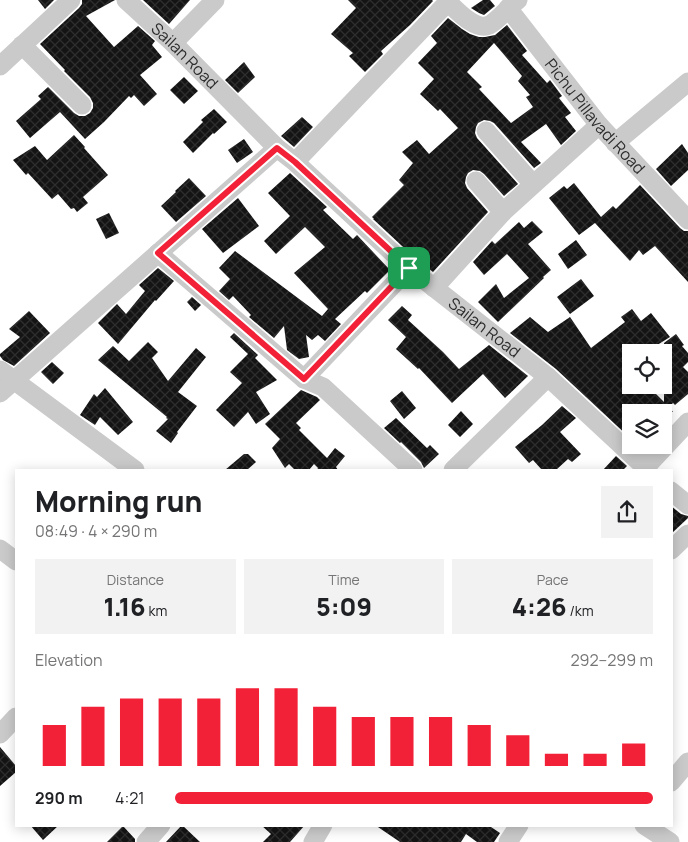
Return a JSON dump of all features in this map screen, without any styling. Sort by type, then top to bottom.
[{"type":"street","points":[[0,66],[71,0]]},
{"type":"street","name":"Sailan Road","points":[[126,0],[173,42],[277,148],[295,162],[409,268],[548,377],[647,469]]},
{"type":"street","points":[[173,42],[215,0]]},
{"type":"street","points":[[295,162],[447,1],[467,20],[482,26],[490,25],[513,4]]},
{"type":"street","name":"Pichu Pillavadi Road","points":[[513,4],[599,125],[688,219]]},
{"type":"street","points":[[22,45],[82,105]]},
{"type":"street","points":[[615,143],[688,82]]},
{"type":"street","points":[[434,288],[503,212],[599,125]]},
{"type":"street","points":[[486,131],[533,184]]},
{"type":"street","points":[[134,469],[4,381],[158,253],[277,148]]},
{"type":"street","points":[[476,182],[503,212]]},
{"type":"street","points":[[158,253],[304,379],[323,387],[412,469]]},
{"type":"street","points":[[304,379],[409,268]]},
{"type":"street","points":[[454,469],[548,377]]},
{"type":"street","points":[[647,469],[688,422]]},
{"type":"street","points":[[673,492],[688,505]]},
{"type":"street","points":[[673,548],[688,534]]},
{"type":"street","points":[[0,549],[15,560]]},
{"type":"street","points":[[0,734],[15,718]]},
{"type":"street","points":[[673,780],[688,762]]},
{"type":"street","points":[[146,842],[160,827]]},
{"type":"street","points":[[313,842],[322,827]]},
{"type":"street","points":[[508,842],[518,827]]},
{"type":"street","points":[[647,827],[670,842]]},
{"type":"building","points":[[38,0],[54,0],[45,9]]},
{"type":"building","points":[[82,0],[115,0],[86,16],[114,47],[138,26],[155,41],[152,45],[162,57],[140,75],[157,94],[144,106],[134,95],[131,98],[129,96],[85,139],[60,112],[30,138],[16,121],[41,99],[38,96],[48,87],[79,116],[85,116],[93,108],[90,97],[40,44],[79,8]]},
{"type":"building","points":[[143,0],[190,0],[169,24]]},
{"type":"building","points":[[348,0],[433,1],[381,51],[383,54],[365,72],[349,56],[353,53],[331,34],[356,8]]},
{"type":"building","points":[[483,0],[490,0],[495,6],[484,15],[471,8]]},
{"type":"building","points":[[448,18],[470,34],[479,37],[495,35],[507,25],[527,51],[522,55],[547,83],[550,80],[562,96],[559,98],[571,113],[565,117],[576,131],[561,145],[546,124],[521,142],[541,163],[534,168],[494,123],[484,120],[478,123],[475,133],[477,138],[518,184],[504,196],[480,171],[473,170],[468,173],[465,183],[467,188],[488,212],[433,272],[416,259],[372,217],[404,185],[399,180],[413,163],[402,152],[417,140],[429,154],[458,128],[440,109],[438,111],[420,94],[434,79],[418,63],[437,43],[431,36]],"holes":[[[494,43],[522,76],[518,81],[530,95],[526,97],[533,107],[511,123],[479,89],[482,87],[467,72]]]},
{"type":"building","points":[[244,62],[255,77],[238,93],[225,80]]},
{"type":"building","points":[[184,77],[198,91],[184,104],[170,90]]},
{"type":"building","points":[[214,109],[227,122],[193,153],[183,142],[203,122],[201,120]]},
{"type":"building","points":[[302,117],[313,127],[294,147],[281,136]]},
{"type":"building","points":[[74,135],[108,175],[83,197],[88,203],[77,212],[74,208],[71,209],[58,194],[52,199],[13,160],[35,146],[47,160]]},
{"type":"building","points":[[244,139],[253,152],[237,163],[228,150]]},
{"type":"building","points":[[682,144],[688,153],[688,170],[671,186],[656,169]]},
{"type":"building","points":[[290,173],[327,207],[323,210],[353,239],[357,235],[390,270],[367,293],[365,291],[335,319],[341,324],[325,341],[318,335],[312,340],[306,335],[309,357],[299,359],[287,350],[284,326],[274,338],[249,317],[251,315],[233,296],[229,300],[219,291],[230,279],[219,268],[235,251],[322,316],[328,309],[294,273],[325,247],[305,227],[276,254],[264,241],[290,216],[268,193]]},
{"type":"building","points":[[189,178],[206,196],[176,222],[161,206]]},
{"type":"building","points":[[574,183],[601,217],[613,206],[616,209],[640,185],[680,228],[688,231],[688,282],[655,246],[643,255],[639,250],[630,261],[595,223],[579,235],[549,198],[564,186],[567,189]]},
{"type":"building","points":[[238,198],[259,226],[223,253],[202,229]]},
{"type":"building","points":[[109,213],[119,233],[106,239],[96,219]]},
{"type":"building","points":[[532,221],[543,232],[528,244],[551,270],[498,322],[478,302],[496,284],[504,298],[529,278],[507,254],[484,275],[473,262],[492,241],[495,244],[519,222],[524,228]]},
{"type":"building","points":[[576,240],[587,255],[568,269],[558,254]]},
{"type":"building","points":[[158,268],[174,281],[155,300],[118,344],[98,323],[117,304],[126,314],[145,291],[139,285]]},
{"type":"building","points":[[581,279],[594,296],[570,314],[557,297]]},
{"type":"building","points":[[192,297],[201,305],[195,311],[187,302]]},
{"type":"building","points":[[402,306],[412,315],[408,320],[459,369],[489,345],[528,376],[505,398],[483,374],[452,403],[419,368],[396,349],[406,337],[388,320]]},
{"type":"building","points":[[632,309],[641,321],[651,313],[670,337],[659,344],[622,344],[622,394],[656,394],[664,402],[664,394],[672,394],[672,344],[664,343],[676,334],[688,353],[688,362],[683,367],[688,372],[688,394],[675,405],[673,403],[622,404],[622,431],[556,369],[510,333],[530,317],[548,332],[570,317],[591,348],[625,322],[621,317]]},
{"type":"building","points":[[29,311],[50,333],[14,366],[3,360],[0,354],[20,337],[9,329]]},
{"type":"building","points":[[234,333],[258,355],[255,358],[277,380],[256,392],[270,414],[256,424],[248,412],[234,427],[216,410],[242,383],[230,372],[248,354],[230,337]]},
{"type":"building","points":[[148,342],[158,352],[152,358],[168,381],[196,348],[206,357],[178,392],[197,406],[171,443],[156,431],[168,419],[167,417],[98,360],[113,346],[129,361]]},
{"type":"building","points":[[52,362],[64,373],[53,384],[41,372]]},
{"type":"building","points":[[105,388],[133,422],[118,435],[100,417],[95,425],[80,415],[94,394],[97,397]]},
{"type":"building","points":[[301,390],[320,400],[296,423],[301,428],[299,430],[327,458],[335,448],[345,456],[336,467],[337,469],[318,469],[314,464],[310,469],[294,469],[289,464],[285,468],[272,448],[280,439],[265,424]]},
{"type":"building","points":[[402,391],[416,408],[404,419],[390,401]]},
{"type":"building","points":[[562,406],[576,418],[560,432],[581,454],[572,462],[568,459],[557,469],[541,469],[533,460],[529,463],[515,447]]},
{"type":"building","points":[[461,411],[473,424],[460,437],[448,425]]},
{"type":"building","points":[[396,418],[427,448],[430,445],[439,454],[424,468],[421,462],[401,442],[384,428]]},
{"type":"building","points":[[244,454],[248,454],[256,462],[248,469],[226,469]]},
{"type":"building","points":[[616,456],[627,466],[624,469],[604,469]]},
{"type":"building","points":[[673,508],[681,514],[688,516],[673,532]]},
{"type":"building","points":[[0,747],[15,765],[15,773],[0,786]]},
{"type":"building","points":[[32,827],[57,827],[43,840]]},
{"type":"building","points":[[122,827],[135,839],[135,842],[107,842]]},
{"type":"building","points":[[180,827],[184,827],[200,842],[166,842]]},
{"type":"building","points":[[263,827],[303,827],[290,842],[263,842],[271,834]]},
{"type":"building","points":[[378,827],[491,827],[500,833],[494,842],[477,842],[466,834],[461,842],[400,842]]},
{"type":"route","points":[[277,148],[295,162],[409,268],[304,379],[158,253],[277,148]]}]
